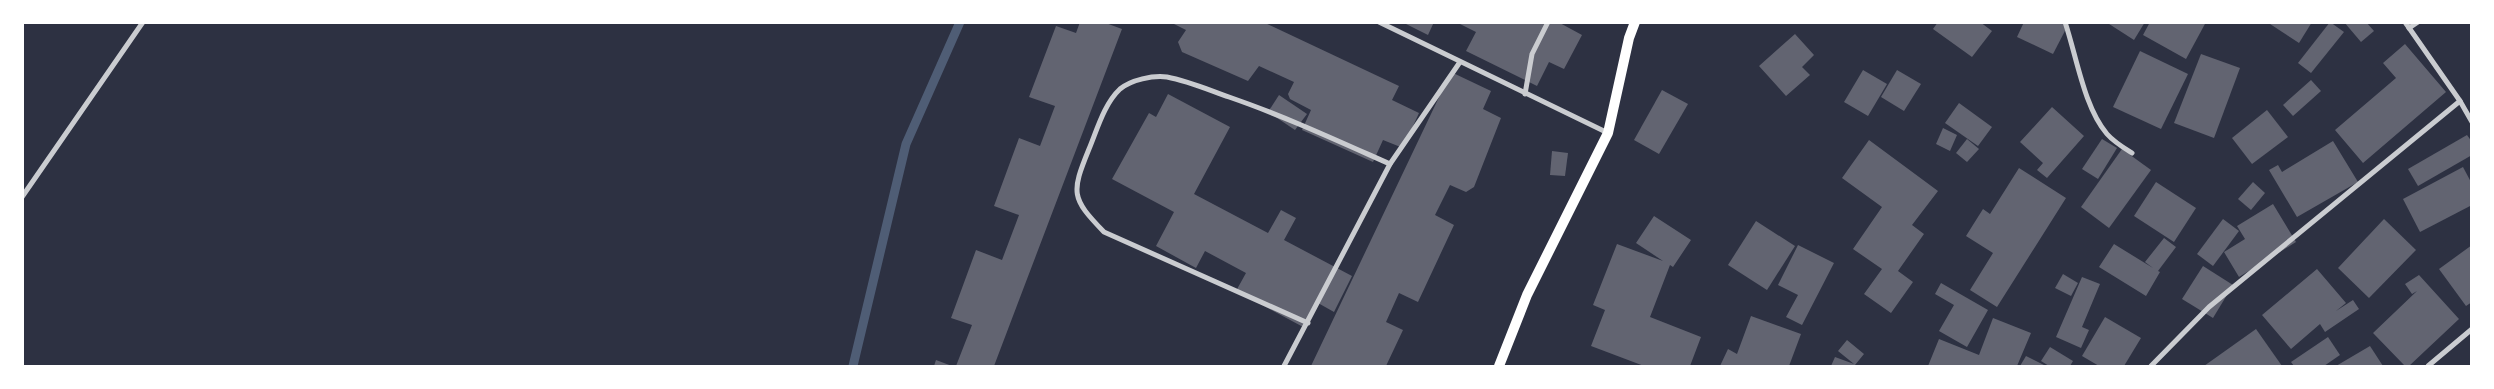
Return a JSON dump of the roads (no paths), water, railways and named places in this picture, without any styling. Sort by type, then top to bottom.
[{"type":"main road","points":[[1499,366],[1527,295],[1608,133],[1629,38],[1635,22]]},
{"type":"street","points":[[22,197],[143,22]]},
{"type":"street","points":[[1379,22],[1608,133]]},
{"type":"street","points":[[1525,94],[1532,54],[1548,22]]},
{"type":"street","points":[[2065,22],[2087,99],[2096,118],[2108,136],[2132,154]]},
{"type":"street","points":[[2418,22],[2407,25],[2460,101],[2472,122]]},
{"type":"street","points":[[1284,366],[1308,324],[1390,164],[1460,62]]},
{"type":"street","points":[[1308,324],[1104,232],[1085,212],[1076,194],[1077,178],[1109,102],[1121,88],[1137,80],[1165,77],[1198,86],[1273,113],[1390,164]]},
{"type":"street","points":[[2151,366],[2217,301],[2460,101]]},
{"type":"street","points":[[2428,366],[2472,329]]},
{"type":"waterway","points":[[853,366],[906,144],[960,22]]}]
